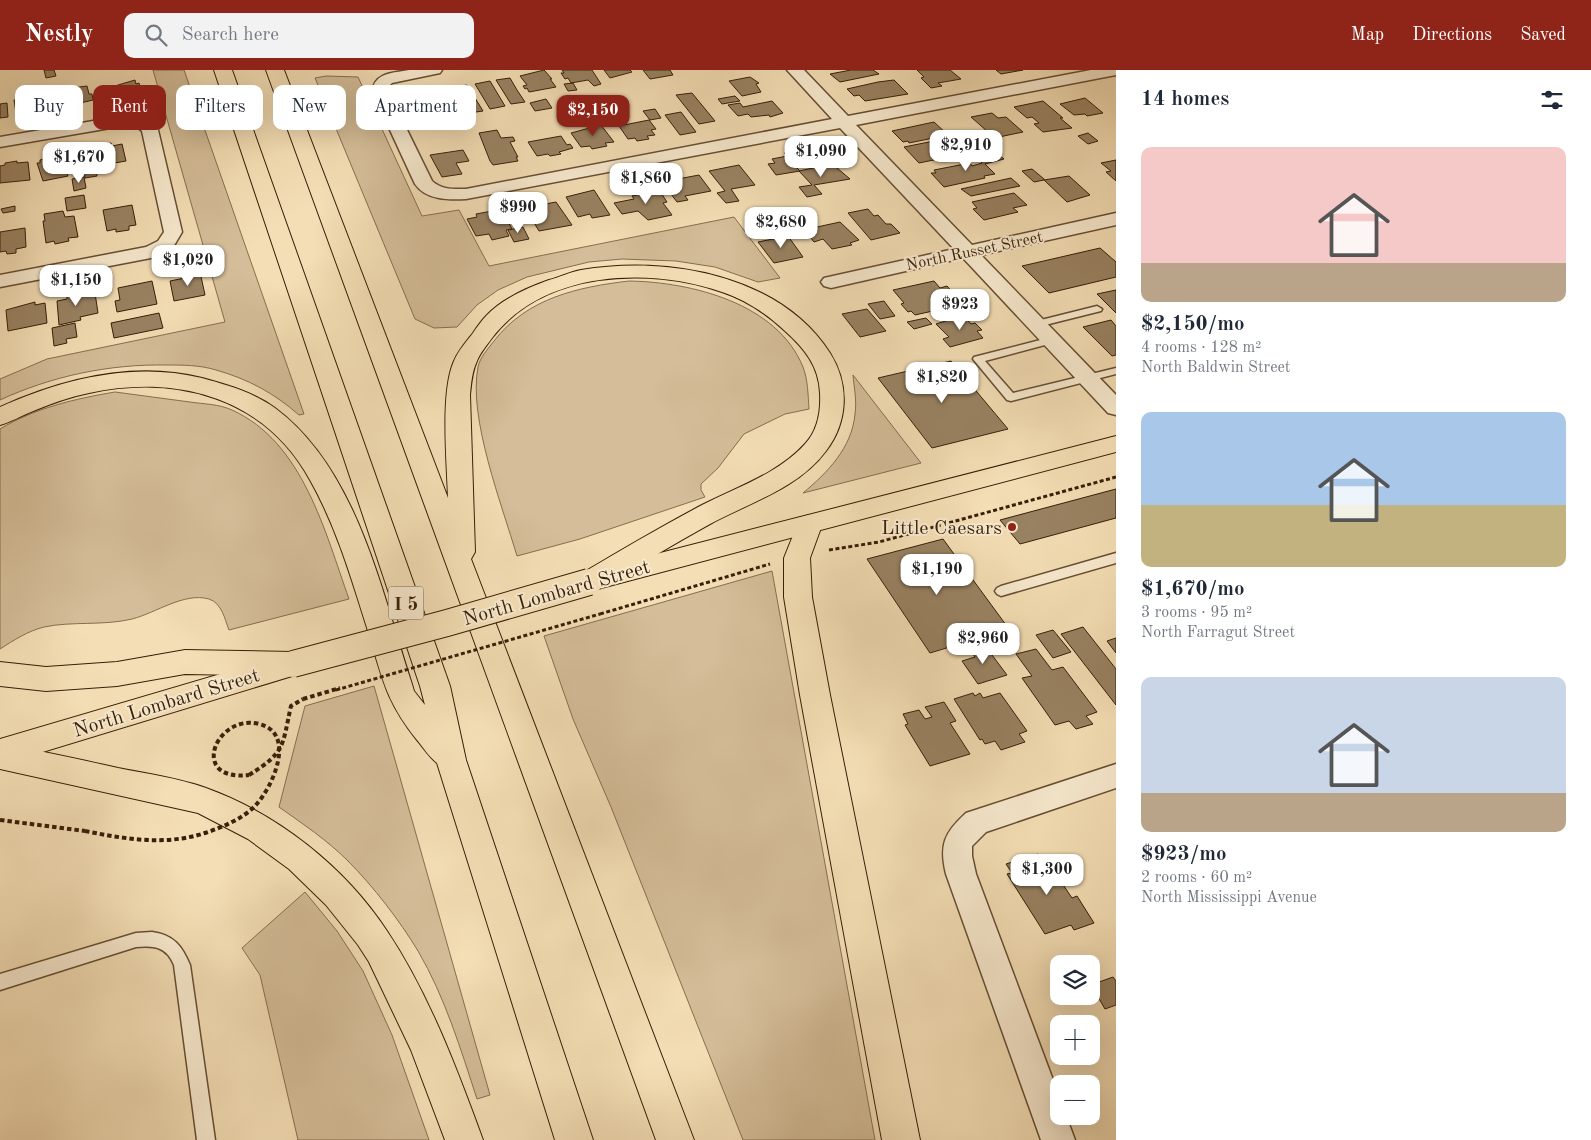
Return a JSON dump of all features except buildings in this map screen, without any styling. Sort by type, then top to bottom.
[{"type":"main road","name":"I 5","points":[[223,70],[435,686],[451,760],[574,1140]]},
{"type":"main road","points":[[275,70],[675,1140]]},
{"type":"main road","points":[[462,574],[458,394],[461,374],[467,356],[489,324],[511,307],[536,292],[562,282],[618,272],[655,272],[688,276],[727,285],[756,298],[782,314],[801,330],[815,348],[825,364],[832,384],[834,405],[828,430],[814,450],[794,469],[755,492],[713,511],[589,582]]},
{"type":"main road","points":[[0,417],[55,393],[80,386],[106,381],[169,380],[221,389],[245,399],[286,428],[306,451],[325,484],[344,525],[366,582],[403,697],[451,760]]},
{"type":"main road","name":"North Lombard Street","points":[[0,754],[293,664],[447,623],[589,582],[1116,444]]},
{"type":"main road","points":[[809,525],[797,558],[798,597],[815,695],[901,1140]]},
{"type":"main road","points":[[0,674],[54,678],[117,674],[185,662],[293,664]]},
{"type":"main road","points":[[0,754],[175,793],[212,804],[254,824],[288,848],[321,878],[352,911],[388,964],[421,1031],[464,1140]]},
{"type":"street","points":[[434,70],[387,79],[381,84],[380,92],[424,184],[438,193],[451,195],[466,194],[1116,70]]},
{"type":"street","points":[[795,70],[1116,408]]},
{"type":"street","points":[[0,142],[122,121],[142,122],[150,130],[173,232],[165,245],[151,252],[0,281]]},
{"type":"street","name":"North Russet Street","points":[[832,282],[1116,219]]},
{"type":"street","points":[[1058,1140],[961,874],[956,854],[959,838],[976,822],[1116,776]]},
{"type":"lane","points":[[1036,324],[1097,309]]},
{"type":"lane","points":[[1052,340],[978,359],[1011,398],[1116,371]]},
{"type":"lane","points":[[1001,591],[1116,558]]},
{"type":"lane","points":[[0,982],[136,940],[149,938],[161,940],[171,946],[178,954],[182,965],[206,1140]]},
{"type":"path","points":[[829,550],[879,542],[1116,477]]},
{"type":"path","name":"North Lombard Street","points":[[0,820],[154,842],[165,842],[205,833],[245,814],[262,798],[279,762],[280,745],[277,737],[267,726],[260,724],[240,725],[222,733],[215,742],[212,751],[212,759],[216,767],[230,777],[249,775],[270,762],[282,747],[291,706],[303,699],[768,565]]},
{"type":"shaded area","points":[[153,70],[184,70],[189,85],[176,85],[176,130],[205,130],[304,414],[299,415],[270,393],[239,378],[210,368],[185,365],[145,365],[102,369],[40,384],[0,400],[0,379],[47,359],[225,322],[166,116],[166,85],[157,85]]},
{"type":"shaded area","points":[[326,76],[358,77],[362,85],[356,85],[356,130],[382,130],[422,216],[459,210],[489,266],[734,217],[780,278],[758,282],[715,267],[676,261],[622,259],[589,262],[527,277],[498,290],[477,305],[457,327],[434,328],[415,319],[337,130],[346,130],[346,85],[318,85],[315,78]]},
{"type":"shaded area","points":[[629,281],[653,282],[704,292],[730,300],[753,312],[774,327],[791,345],[805,372],[809,409],[785,414],[744,434],[718,468],[701,484],[701,490],[705,497],[580,539],[517,556],[495,487],[482,436],[476,388],[479,363],[482,356],[507,326],[522,314],[538,305],[573,291]]},
{"type":"shaded area","points":[[853,375],[921,463],[803,493],[837,459],[849,438],[856,409]]},
{"type":"shaded area","points":[[115,392],[222,406],[256,425],[277,444],[294,466],[308,491],[331,546],[349,599],[229,630],[217,604],[209,599],[190,598],[132,619],[44,627],[27,633],[0,649],[0,429],[27,415],[55,405]]},
{"type":"shaded area","points":[[772,571],[875,1140],[743,1140],[611,807],[573,719],[544,636]]},
{"type":"shaded area","points":[[374,686],[490,1095],[477,1099],[452,1024],[436,987],[418,951],[403,928],[386,904],[340,853],[279,807],[305,706]]},
{"type":"shaded area","points":[[305,892],[337,931],[363,971],[392,1035],[429,1140],[298,1140],[260,975],[242,948]]},
{"type":"place","name":"Little Caesars","points":[[1012,527]]}]
